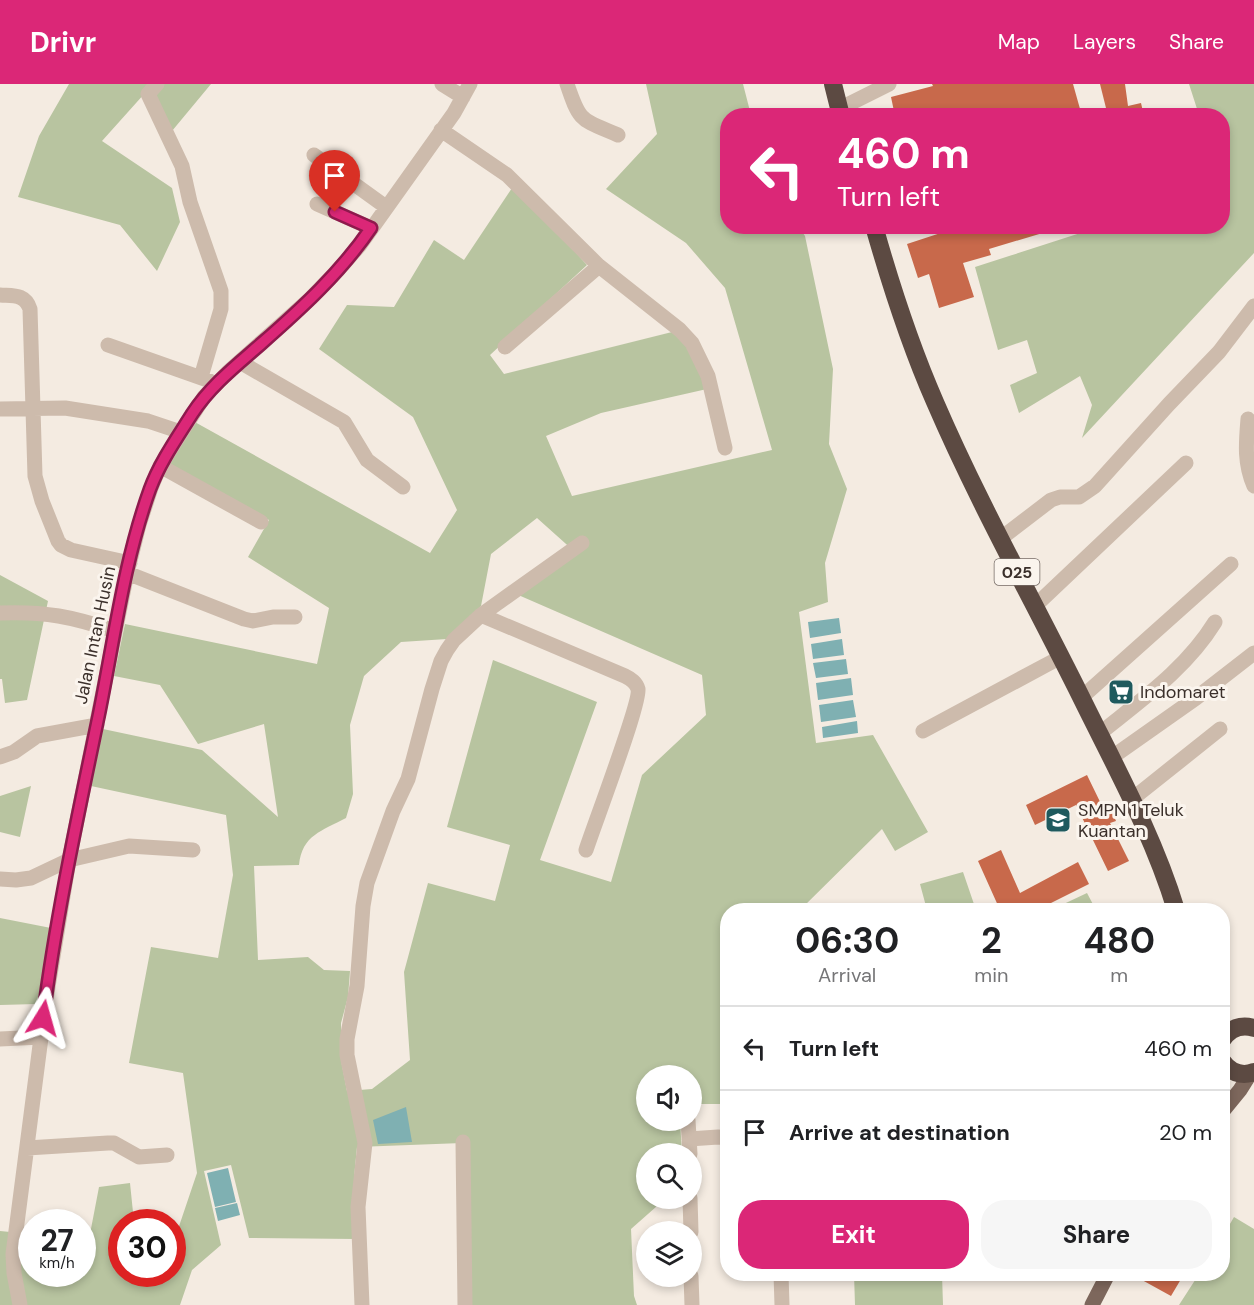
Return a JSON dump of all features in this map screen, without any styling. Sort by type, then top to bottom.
[{"type":"highway","points":[[833,84],[839,108]]},
{"type":"highway","name":"025","points":[[877,234],[910,341],[934,402],[1000,539],[1111,758],[1167,880],[1174,903]]},
{"type":"highway","points":[[1230,1030],[1245,1026],[1254,1028]]},
{"type":"highway","points":[[1230,1068],[1234,1072],[1252,1073]]},
{"type":"main road","points":[[1230,1102],[1252,1073]]},
{"type":"main road","points":[[1092,1305],[1104,1281]]},
{"type":"street","points":[[157,84],[148,94],[182,166],[190,202],[221,291],[221,309],[201,378]]},
{"type":"street","points":[[442,84],[467,90]]},
{"type":"street","points":[[567,84],[577,111],[584,120],[618,135]]},
{"type":"street","points":[[847,108],[889,84]]},
{"type":"street","name":"Jalan Intan Husin","points":[[20,1305],[13,1254],[41,1037],[69,860],[129,568],[139,525],[160,466],[204,397],[216,383],[338,270],[371,228],[467,90]]},
{"type":"street","points":[[441,130],[507,175],[599,266],[680,330],[693,343],[708,376],[725,448]]},
{"type":"street","points":[[314,155],[386,207]]},
{"type":"street","points":[[317,204],[371,228]]},
{"type":"street","points":[[505,346],[599,266]]},
{"type":"street","points":[[0,295],[22,297],[30,309],[35,476],[42,501],[61,545],[129,568],[244,619],[253,621],[273,617],[295,617]]},
{"type":"street","points":[[1000,539],[1052,500],[1060,497],[1079,497],[1095,486],[1219,352],[1254,306]]},
{"type":"street","points":[[108,345],[216,383]]},
{"type":"street","points":[[240,362],[344,422],[367,460],[403,487]]},
{"type":"street","points":[[0,410],[65,408],[148,421],[181,432]]},
{"type":"street","points":[[1248,419],[1245,449],[1247,471],[1254,486]]},
{"type":"street","points":[[1035,606],[1186,463]]},
{"type":"street","points":[[160,466],[261,522]]},
{"type":"street","points":[[362,1305],[358,1189],[365,1143],[347,1055],[347,1039],[357,986],[367,883],[393,811],[408,779],[441,661],[454,640],[481,615],[582,543]]},
{"type":"street","points":[[1081,698],[1231,564]]},
{"type":"street","points":[[0,613],[53,614],[79,619],[116,631]]},
{"type":"street","points":[[481,615],[625,676],[632,680],[638,688],[638,698],[586,850]]},
{"type":"street","points":[[1099,734],[1167,679],[1189,658],[1215,622]]},
{"type":"street","points":[[1111,758],[1196,698],[1254,653]]},
{"type":"street","points":[[923,732],[1061,657]]},
{"type":"street","points":[[0,757],[14,752],[37,736],[97,724]]},
{"type":"street","points":[[1131,800],[1220,729]]},
{"type":"street","points":[[0,879],[31,878],[69,860],[129,846],[194,850]]},
{"type":"street","points":[[0,1039],[41,1037]]},
{"type":"street","points":[[699,1143],[720,1137]]},
{"type":"street","points":[[463,1142],[465,1305]]},
{"type":"street","points":[[27,1148],[114,1143],[139,1157],[167,1155]]},
{"type":"street","points":[[781,1281],[782,1305]]},
{"type":"street","points":[[692,1287],[692,1305]]},
{"type":"green space","points":[[69,84],[211,84],[167,137],[145,93],[102,141],[172,188],[180,222],[157,271],[120,225],[18,197],[39,136]]},
{"type":"green space","points":[[646,84],[743,84],[749,108],[720,108],[720,234],[804,234],[805,236],[833,369],[829,444],[847,489],[825,563],[828,602],[799,612],[816,743],[873,735],[928,832],[895,851],[882,829],[807,903],[720,903],[720,1104],[702,1104],[702,1065],[636,1065],[636,1131],[681,1131],[681,1143],[636,1143],[636,1209],[654,1209],[640,1221],[636,1221],[636,1225],[631,1229],[634,1296],[637,1305],[462,1305],[462,1143],[357,1147],[354,1178],[356,1239],[249,1238],[231,1165],[204,1171],[221,1245],[192,1270],[180,1305],[0,1305],[0,1231],[18,1233],[18,1287],[96,1287],[95,1209],[99,1187],[130,1183],[133,1209],[108,1209],[108,1287],[186,1287],[185,1209],[197,1173],[183,1073],[129,1063],[151,947],[218,958],[233,875],[226,815],[91,786],[103,729],[202,750],[278,817],[264,724],[198,744],[160,685],[114,676],[125,624],[317,664],[329,608],[248,557],[269,520],[167,464],[193,421],[430,553],[457,510],[413,417],[319,349],[347,305],[394,307],[434,240],[464,260],[514,185],[587,265],[490,355],[504,374],[672,332],[691,348],[707,389],[601,413],[546,436],[572,496],[772,450],[725,288],[686,243],[606,189],[657,134]],"holes":[[[537,518],[575,552],[516,594],[702,675],[706,715],[642,775],[611,882],[540,860],[597,702],[493,660],[447,827],[510,845],[495,901],[428,883],[404,972],[410,1060],[372,1089],[347,1091],[341,1060],[341,1023],[348,997],[350,971],[324,970],[308,957],[258,960],[254,866],[299,865],[304,847],[309,840],[346,818],[353,794],[350,725],[364,676],[401,642],[447,639],[481,606],[491,554]]]},
{"type":"green space","points":[[1189,84],[1254,84],[1254,253],[1082,438],[1092,405],[1080,376],[1019,413],[1010,385],[1037,373],[1027,340],[998,350],[975,267],[1077,234],[1230,234],[1230,108],[1197,108]]},
{"type":"green space","points":[[0,575],[48,601],[27,700],[5,703],[2,679],[0,679]]},
{"type":"green space","points":[[31,786],[20,837],[0,832],[0,796]]},
{"type":"green space","points":[[963,872],[974,903],[925,903],[920,884]]},
{"type":"green space","points":[[1087,893],[1092,903],[1066,903]]},
{"type":"green space","points":[[0,918],[51,928],[37,1004],[0,1005]]},
{"type":"green space","points":[[1234,1217],[1254,1229],[1254,1305],[1179,1305],[1194,1281],[1230,1281],[1230,1224]]},
{"type":"green space","points":[[854,1281],[942,1281],[943,1305],[855,1305]]},
{"type":"water","points":[[839,618],[841,633],[810,638],[808,622]]},
{"type":"water","points":[[842,639],[844,655],[813,659],[811,644]]},
{"type":"water","points":[[846,659],[848,674],[816,678],[813,663]]},
{"type":"water","points":[[851,678],[853,695],[818,700],[816,683]]},
{"type":"water","points":[[853,700],[856,717],[821,722],[819,705]]},
{"type":"water","points":[[857,721],[858,733],[823,738],[822,727]]},
{"type":"water","points":[[406,1107],[412,1142],[378,1144],[373,1120]]},
{"type":"water","points":[[228,1168],[236,1202],[215,1207],[207,1173]]},
{"type":"water","points":[[237,1203],[240,1215],[218,1221],[215,1208]]},
{"type":"building","points":[[932,84],[1073,84],[1080,108],[893,108],[891,97],[933,86]]},
{"type":"building","points":[[1100,84],[1125,84],[1128,106],[1141,103],[1142,108],[1106,108]]},
{"type":"building","points":[[938,234],[1039,234],[989,249],[991,255],[963,263],[974,297],[939,308],[929,274],[918,278],[907,244]]},
{"type":"building","points":[[1087,775],[1104,810],[1110,808],[1116,821],[1110,823],[1129,861],[1108,871],[1076,805],[1035,825],[1026,805]]},
{"type":"building","points":[[1001,850],[1020,893],[1078,862],[1089,884],[1051,903],[997,903],[978,861]]},
{"type":"building","points":[[1144,1281],[1180,1281],[1171,1296]]},
{"type":"place","name":"Indomaret","points":[[1121,692]]},
{"type":"place","name":"SMPN 1 Teluk Kuantan","points":[[1058,820]]},
{"type":"route","points":[[43,1018],[69,860],[127,573],[151,488],[160,466],[193,413],[214,385],[310,298],[360,245],[371,228],[335,212]]}]
